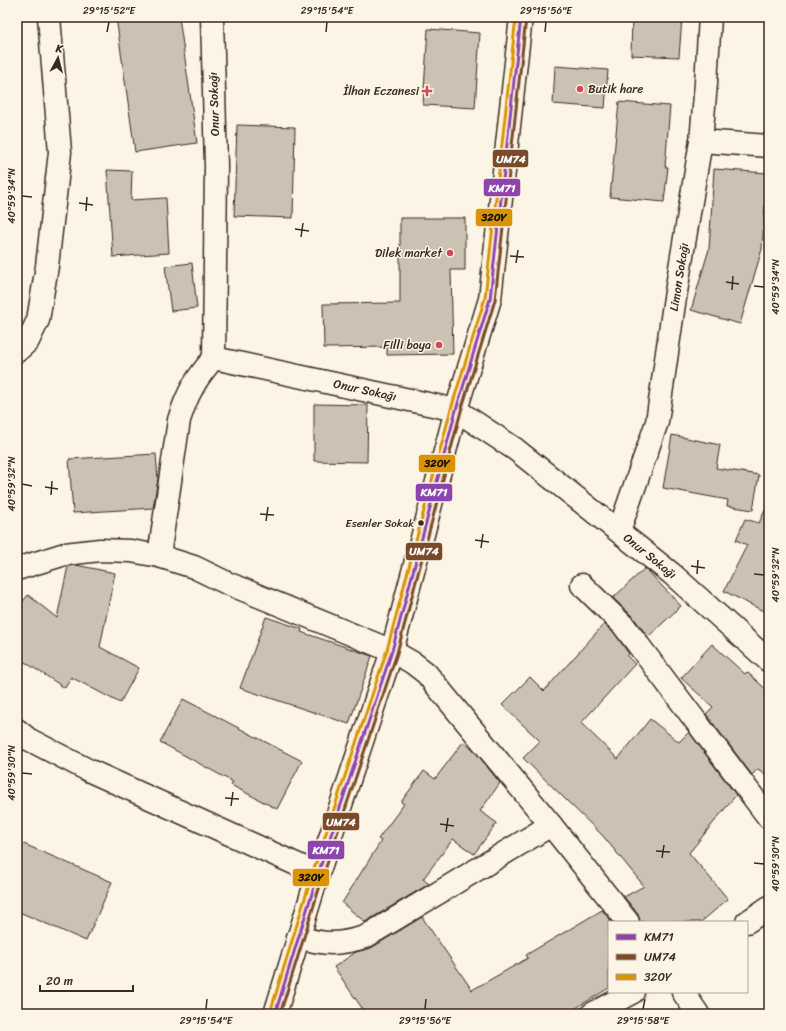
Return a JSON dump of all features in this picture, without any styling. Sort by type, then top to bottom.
[{"type":"street","points":[[17,351],[28,341],[38,320],[47,266],[60,152],[48,17]]},
{"type":"street","name":"Onur Sokağı","points":[[212,17],[216,166],[214,358],[456,410],[515,449],[619,531],[672,574],[769,661]]},
{"type":"street","points":[[275,1014],[318,874],[392,651],[456,410],[490,299],[521,17]]},
{"type":"street","name":"Limon Sokağı","points":[[619,531],[657,422],[674,304],[701,141],[710,17]]},
{"type":"street","points":[[701,141],[769,146]]},
{"type":"street","points":[[159,556],[179,420],[192,386],[214,358]]},
{"type":"street","points":[[17,569],[65,554],[100,550],[131,551],[159,556],[194,567],[227,583],[392,651],[413,663],[426,673],[551,825],[627,921]]},
{"type":"street","points":[[582,585],[624,626],[769,818]]},
{"type":"street","points":[[17,730],[28,739],[88,770],[318,874]]},
{"type":"street","points":[[298,938],[335,944],[365,937],[551,825]]},
{"type":"street","points":[[748,921],[769,907]]},
{"type":"street","points":[[592,1014],[631,993]]},
{"type":"street","points":[[683,993],[698,1014]]},
{"type":"building","points":[[116,17],[179,17],[197,143],[135,152]]},
{"type":"building","points":[[632,17],[682,18],[679,57],[631,55]]},
{"type":"building","points":[[428,29],[480,33],[475,108],[423,105]]},
{"type":"building","points":[[555,66],[608,70],[605,108],[553,104]]},
{"type":"building","points":[[619,102],[670,106],[665,167],[668,167],[664,202],[610,197]]},
{"type":"building","points":[[237,125],[295,127],[293,218],[234,216]]},
{"type":"building","points":[[714,169],[767,173],[762,249],[740,324],[691,310],[709,249]]},
{"type":"building","points":[[107,170],[132,171],[131,200],[166,198],[169,253],[113,257]]},
{"type":"building","points":[[400,218],[465,218],[465,270],[451,270],[453,354],[387,355],[387,347],[324,348],[323,304],[400,303]]},
{"type":"building","points":[[192,263],[197,308],[171,311],[165,266]]},
{"type":"building","points":[[314,404],[368,405],[367,462],[314,461]]},
{"type":"building","points":[[672,435],[720,445],[716,468],[759,475],[753,510],[727,506],[728,500],[663,488]]},
{"type":"building","points":[[156,454],[158,479],[153,508],[73,513],[69,459]]},
{"type":"building","points":[[769,502],[769,614],[724,591],[747,545],[736,540],[745,519],[759,523]]},
{"type":"building","points":[[76,565],[115,573],[100,647],[139,668],[120,703],[71,677],[65,688],[17,657],[17,609],[28,595],[57,618],[68,566]]},
{"type":"building","points":[[645,568],[681,606],[648,637],[633,617],[613,598]]},
{"type":"building","points":[[266,617],[302,629],[301,632],[372,656],[349,724],[240,688]]},
{"type":"building","points":[[604,624],[615,634],[629,654],[627,656],[635,664],[581,723],[618,759],[650,719],[679,742],[689,732],[736,795],[689,853],[728,899],[702,921],[640,921],[638,914],[624,897],[644,886],[603,836],[523,758],[540,741],[502,705],[530,677],[544,691]]},
{"type":"building","points":[[712,644],[745,674],[747,672],[769,692],[769,777],[758,769],[752,775],[706,714],[713,707],[681,678]]},
{"type":"building","points":[[183,699],[302,761],[277,809],[231,785],[233,782],[160,742]]},
{"type":"building","points":[[463,742],[473,749],[500,783],[480,811],[497,823],[474,854],[453,839],[423,879],[429,884],[365,922],[342,903],[381,841],[378,839],[404,804],[401,802],[424,771],[435,779]]},
{"type":"building","points":[[17,841],[112,882],[86,941],[17,911]]},
{"type":"building","points":[[602,910],[611,921],[608,921],[608,989],[566,1014],[366,1014],[334,967],[356,952],[371,948],[422,917],[472,990],[528,958],[526,955]]},
{"type":"transit line","name":"320Y","points":[[270,1013],[313,872],[387,650],[451,409],[485,298],[516,17]]},
{"type":"transit line","name":"KM71","points":[[275,1014],[318,874],[392,651],[456,410],[490,299],[521,17]]},
{"type":"transit line","name":"UM74","points":[[280,1014],[323,876],[397,653],[461,411],[495,300],[526,18]]},
{"type":"place","name":"Butik hare","points":[[580,89]]},
{"type":"place","name":"İlhan Eczanesi","points":[[427,91]]},
{"type":"place","name":"Dilek market","points":[[450,253]]},
{"type":"place","name":"Filli boya","points":[[439,345]]},
{"type":"place","name":"Esenler Sokak","points":[[421,523]]}]
